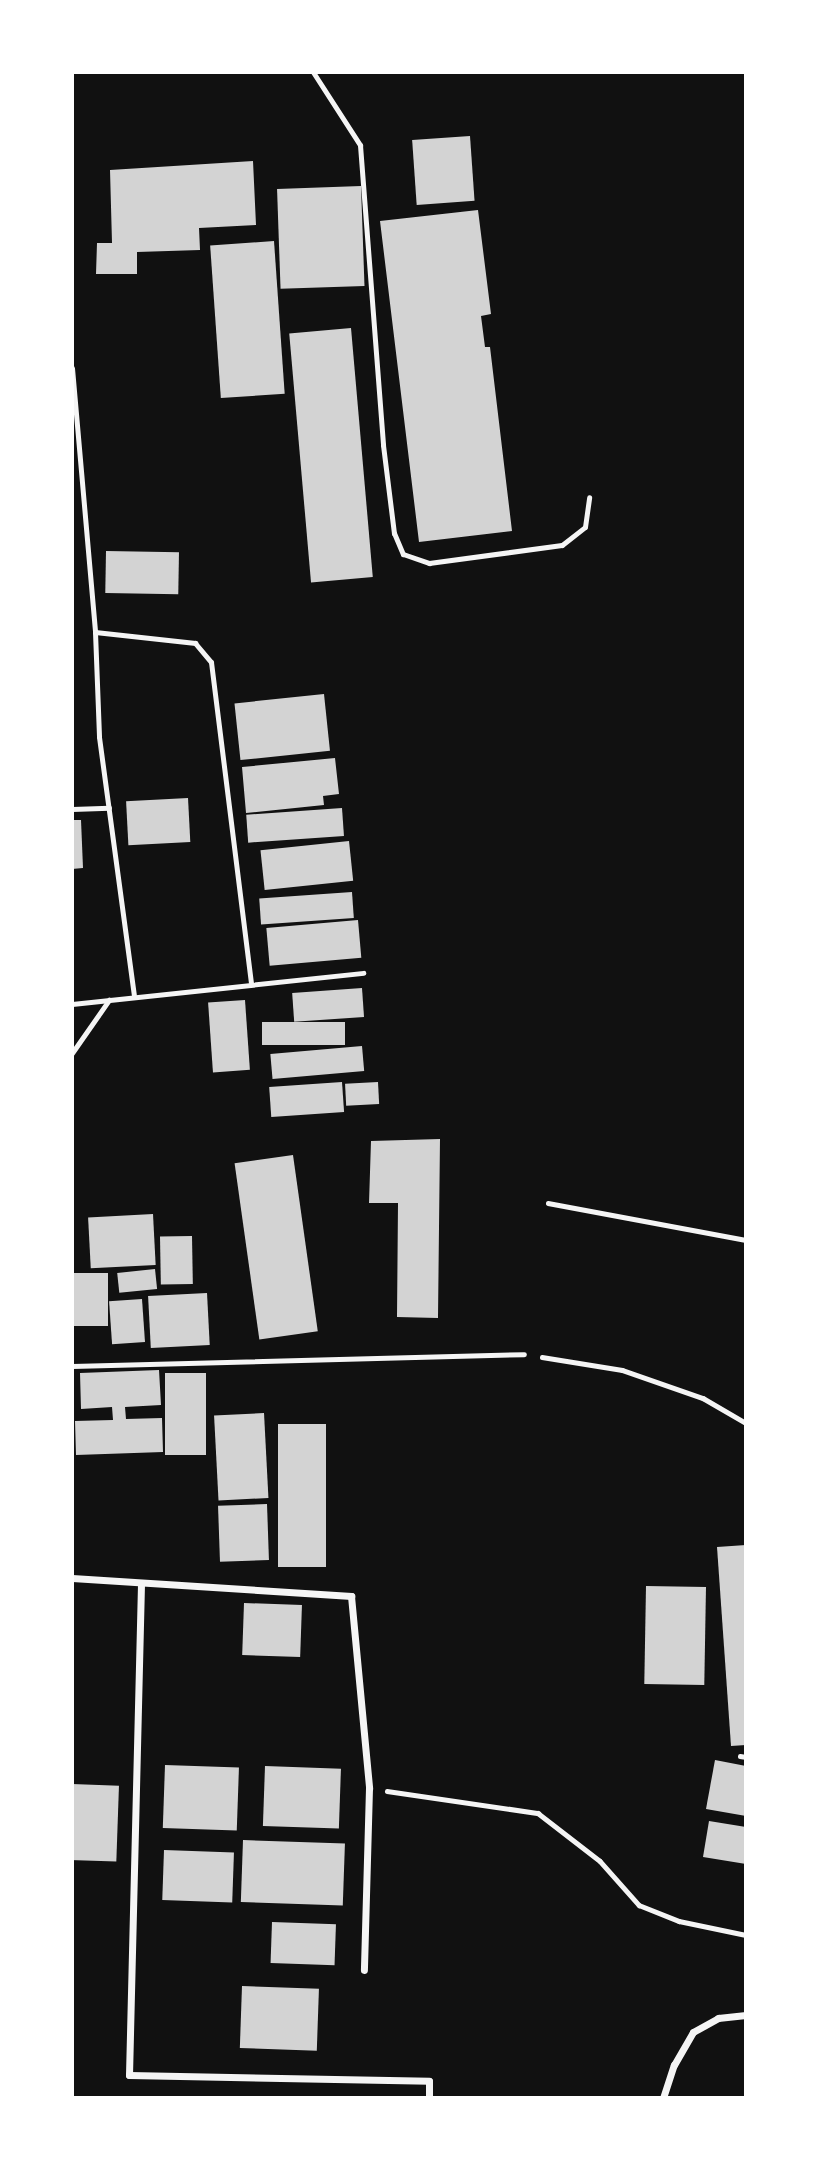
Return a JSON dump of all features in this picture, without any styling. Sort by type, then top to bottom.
[{"type":"street","points":[[72,1578],[351,1596],[369,1788],[364,1970]]},
{"type":"street","points":[[141,1584],[129,2075],[429,2081],[429,2098]]},
{"type":"street","points":[[663,2098],[674,2065],[693,2032],[718,2018],[746,2015]]},
{"type":"lane","points":[[313,72],[360,145],[372,258],[383,445],[394,533],[403,554],[429,563],[562,545],[585,527],[589,497]]},
{"type":"lane","points":[[72,368],[95,632],[99,737],[134,995]]},
{"type":"lane","points":[[95,632],[195,643],[211,662],[251,983]]},
{"type":"lane","points":[[72,809],[109,808]]},
{"type":"lane","points":[[72,1004],[134,995],[363,973]]},
{"type":"lane","points":[[72,1053],[109,1000]]},
{"type":"lane","points":[[72,1366],[524,1354]]},
{"type":"path","points":[[548,1203],[746,1240]]},
{"type":"path","points":[[524,1354],[622,1370],[703,1398],[746,1423]]},
{"type":"path","points":[[369,1788],[538,1813],[600,1861],[639,1905],[679,1921],[746,1935]]},
{"type":"building","points":[[470,136],[475,201],[417,205],[412,140]]},
{"type":"building","points":[[253,161],[256,225],[199,228],[200,250],[137,252],[137,274],[96,274],[97,243],[112,243],[110,170]]},
{"type":"building","points":[[361,186],[364,286],[281,289],[277,189]]},
{"type":"building","points":[[478,210],[491,314],[481,316],[485,347],[490,347],[512,531],[419,542],[380,221]]},
{"type":"building","points":[[274,241],[285,394],[221,398],[210,245]]},
{"type":"building","points":[[351,328],[373,577],[311,582],[289,333]]},
{"type":"building","points":[[106,551],[179,552],[178,594],[105,593]]},
{"type":"building","points":[[324,694],[330,751],[240,760],[234,703]]},
{"type":"building","points":[[335,758],[339,794],[323,796],[324,805],[246,813],[242,767]]},
{"type":"building","points":[[188,798],[190,842],[128,845],[126,801]]},
{"type":"building","points":[[342,808],[344,836],[248,843],[246,815]]},
{"type":"building","points":[[72,820],[81,820],[83,868],[72,869]]},
{"type":"building","points":[[349,841],[353,881],[265,890],[260,850]]},
{"type":"building","points":[[352,892],[354,918],[261,924],[259,898]]},
{"type":"building","points":[[358,920],[361,958],[270,966],[266,928]]},
{"type":"building","points":[[362,988],[364,1017],[294,1022],[292,993]]},
{"type":"building","points":[[245,1000],[250,1070],[213,1072],[208,1003]]},
{"type":"building","points":[[262,1022],[345,1022],[345,1045],[262,1045]]},
{"type":"building","points":[[362,1046],[364,1071],[273,1079],[270,1054]]},
{"type":"building","points":[[342,1082],[344,1112],[271,1117],[269,1087]]},
{"type":"building","points":[[378,1082],[379,1104],[346,1106],[345,1084]]},
{"type":"building","points":[[440,1139],[438,1318],[397,1317],[398,1203],[369,1203],[371,1141]]},
{"type":"building","points":[[293,1155],[318,1331],[259,1339],[235,1163]]},
{"type":"building","points":[[153,1214],[156,1265],[91,1268],[88,1217]]},
{"type":"building","points":[[192,1236],[193,1284],[161,1285],[160,1237]]},
{"type":"building","points":[[155,1269],[157,1289],[119,1293],[117,1273]]},
{"type":"building","points":[[72,1273],[108,1273],[108,1326],[72,1326]]},
{"type":"building","points":[[207,1293],[210,1345],[151,1348],[148,1296]]},
{"type":"building","points":[[142,1299],[145,1342],[112,1344],[109,1301]]},
{"type":"building","points":[[159,1370],[161,1405],[125,1407],[126,1419],[162,1418],[163,1452],[76,1455],[75,1421],[113,1420],[112,1407],[81,1409],[80,1373]]},
{"type":"building","points":[[165,1373],[206,1373],[206,1455],[165,1455]]},
{"type":"building","points":[[264,1413],[268,1498],[219,1501],[214,1416]]},
{"type":"building","points":[[278,1424],[326,1424],[326,1567],[278,1567]]},
{"type":"building","points":[[267,1504],[269,1560],[220,1562],[218,1506]]},
{"type":"building","points":[[746,1545],[746,1745],[731,1746],[717,1547]]},
{"type":"building","points":[[646,1586],[706,1587],[704,1685],[644,1684]]},
{"type":"building","points":[[244,1603],[302,1605],[300,1657],[242,1655]]},
{"type":"building","points":[[715,1760],[746,1766],[746,1816],[706,1809]]},
{"type":"building","points":[[165,1765],[239,1768],[237,1831],[163,1828]]},
{"type":"building","points":[[265,1766],[341,1769],[339,1829],[263,1826]]},
{"type":"building","points":[[72,1784],[119,1786],[116,1862],[72,1860]]},
{"type":"building","points":[[709,1821],[746,1827],[746,1864],[703,1857]]},
{"type":"building","points":[[243,1840],[345,1844],[343,1906],[241,1902]]},
{"type":"building","points":[[164,1850],[234,1852],[232,1902],[162,1900]]},
{"type":"building","points":[[272,1922],[336,1924],[335,1965],[271,1963]]},
{"type":"building","points":[[242,1986],[319,1989],[317,2051],[240,2048]]}]
